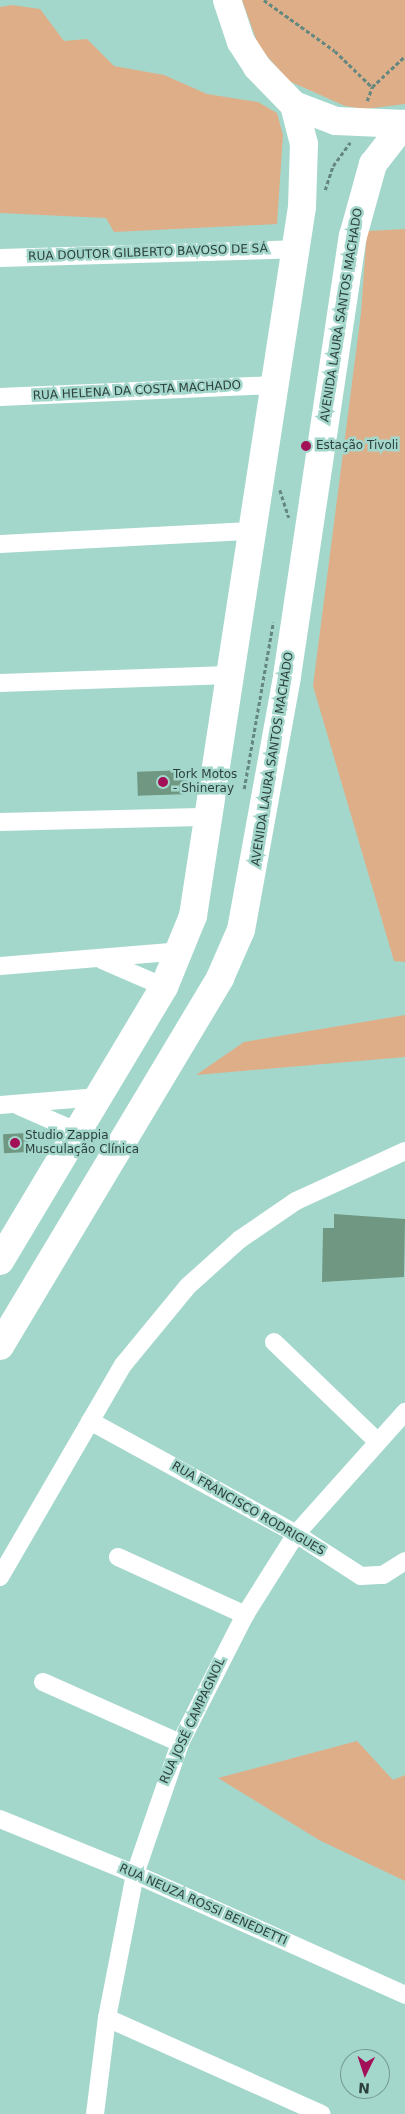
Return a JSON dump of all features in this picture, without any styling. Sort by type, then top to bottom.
[{"type":"main road","points":[[227,0],[241,42],[257,67],[294,105],[336,121],[362,125],[404,124]]},
{"type":"main road","points":[[4,1250],[78,1132],[164,987],[182,951],[193,916],[210,817],[251,531],[295,248],[304,168],[294,105]]},
{"type":"main road","name":"AVENIDA LAURA SANTOS MACHADO","points":[[0,1346],[220,978],[242,930],[287,676],[353,236],[373,164],[404,124]]},
{"type":"street","name":"RUA DOUTOR GILBERTO BAVOSO DE SÁ","points":[[0,258],[295,248]]},
{"type":"street","name":"RUA HELENA DA COSTA MACHADO","points":[[0,397],[274,385]]},
{"type":"street","points":[[0,544],[251,531]]},
{"type":"street","points":[[0,683],[230,675]]},
{"type":"street","points":[[0,822],[210,817]]},
{"type":"street","points":[[0,966],[182,951]]},
{"type":"street","points":[[100,959],[164,987]]},
{"type":"street","points":[[8,1105],[99,1097]]},
{"type":"street","points":[[8,1105],[78,1132]]},
{"type":"street","points":[[0,1577],[90,1421],[143,1338],[212,1262],[296,1201],[405,1151]]},
{"type":"street","points":[[274,1342],[376,1440]]},
{"type":"street","name":"RUA JOSÉ CAMPAGNOL","points":[[95,2114],[107,2018],[135,1874],[180,1743],[245,1615],[296,1534],[376,1440],[405,1412]]},
{"type":"street","name":"RUA FRANCISCO RODRIGUES","points":[[90,1421],[296,1534],[361,1576],[383,1575],[405,1561]]},
{"type":"street","points":[[118,1557],[245,1615]]},
{"type":"street","points":[[43,1682],[180,1743]]},
{"type":"street","name":"RUA NEUZA ROSSI BENEDETTI","points":[[0,1819],[135,1874],[405,1995]]},
{"type":"street","points":[[107,2018],[322,2114]]},
{"type":"path","points":[[264,0],[335,51],[372,87]]},
{"type":"path","points":[[362,125],[372,87],[405,56]]},
{"type":"shaded area","points":[[242,0],[405,0],[405,104],[365,109],[345,106],[289,81],[259,47]]},
{"type":"shaded area","points":[[12,5],[40,9],[64,41],[87,39],[114,66],[164,75],[207,94],[258,102],[277,113],[283,135],[277,224],[114,232],[106,218],[0,213],[0,7]]},
{"type":"shaded area","points":[[405,229],[405,962],[394,961],[313,686],[361,313],[367,231]]},
{"type":"shaded area","points":[[405,1015],[405,1057],[196,1075],[244,1042]]},
{"type":"shaded area","points":[[357,1741],[393,1780],[405,1775],[405,1881],[319,1840],[218,1778]]},
{"type":"building","name":"Tork Motos - Shineray","points":[[188,770],[189,794],[138,796],[137,772]]},
{"type":"building","name":"Studio Zappia Musculação Clínica","points":[[27,1133],[28,1152],[4,1153],[3,1134]]},
{"type":"building","points":[[334,1214],[405,1219],[404,1277],[322,1282],[323,1228],[334,1228]]},
{"type":"place","name":"Estação Tivoli","points":[[306,446]]},
{"type":"place","name":"Tork Motos - Shineray","points":[[163,782]]},
{"type":"place","name":"Studio Zappia Musculação Clínica","points":[[15,1143]]}]
